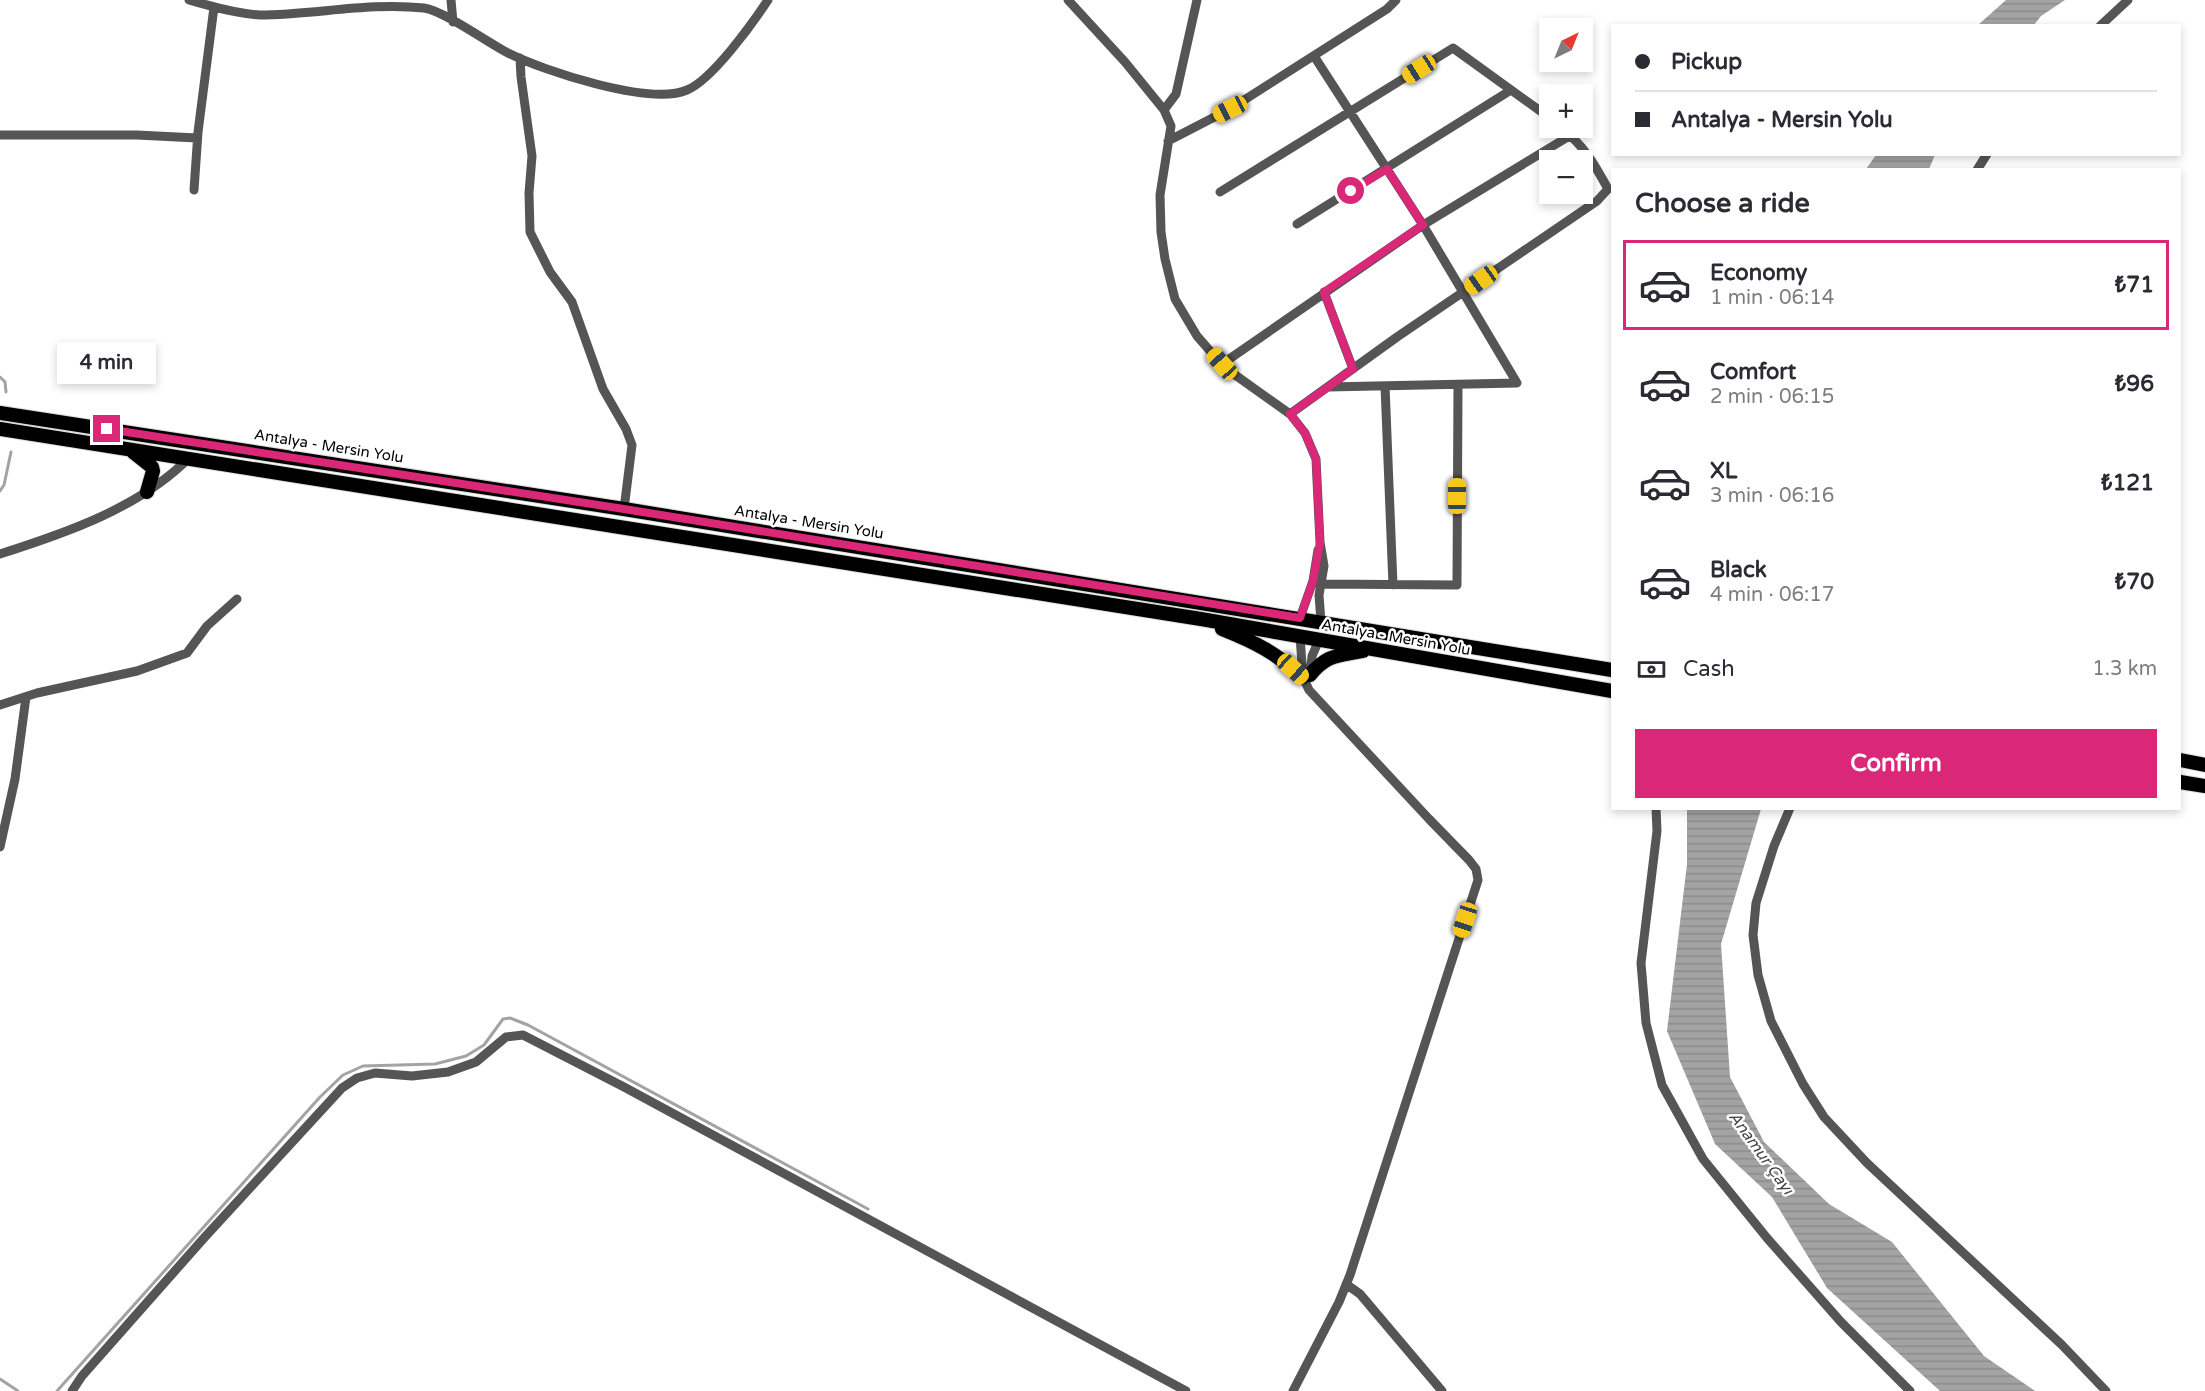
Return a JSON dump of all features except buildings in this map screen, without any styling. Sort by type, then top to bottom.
[{"type":"highway","name":"Antalya - Mersin Yolu","points":[[0,413],[624,509],[1611,670]]},
{"type":"highway","name":"Antalya - Mersin Yolu","points":[[0,429],[1201,619],[1611,691]]},
{"type":"highway","points":[[189,458],[193,442]]},
{"type":"highway","points":[[126,448],[152,466],[153,471],[147,492]]},
{"type":"highway","points":[[1299,637],[1300,618]]},
{"type":"highway","points":[[1201,619],[1262,645],[1284,660],[1307,681],[1321,662],[1330,658],[1374,650]]},
{"type":"highway","points":[[1319,640],[1321,622]]},
{"type":"highway","points":[[2181,760],[2205,765]]},
{"type":"highway","points":[[2181,782],[2205,786]]},
{"type":"street","points":[[189,0],[257,15],[348,9],[407,7],[427,9],[520,58],[553,72],[666,96],[687,90],[714,69],[768,0]]},
{"type":"street","points":[[451,0],[453,22]]},
{"type":"street","points":[[1068,0],[1125,62],[1164,110],[1171,126],[1160,195],[1161,232],[1175,299],[1197,336],[1222,364],[1290,414],[1305,433],[1316,459],[1320,542],[1324,566],[1319,595],[1321,622]]},
{"type":"street","points":[[1164,110],[1176,94],[1197,0]]},
{"type":"street","points":[[1168,141],[1230,109],[1387,9],[1396,0]]},
{"type":"street","points":[[2102,24],[2128,0]]},
{"type":"street","points":[[194,190],[197,138],[214,6]]},
{"type":"street","points":[[1220,192],[1453,48],[1539,110]]},
{"type":"street","points":[[1314,56],[1423,225],[1517,384],[1328,387]]},
{"type":"street","points":[[520,58],[532,156],[529,193],[530,232],[550,272],[572,302],[603,389],[626,429],[632,445],[624,509]]},
{"type":"street","points":[[1297,224],[1511,90]]},
{"type":"street","points":[[0,135],[137,135],[197,138]]},
{"type":"street","points":[[1222,364],[1423,225],[1566,138]]},
{"type":"street","points":[[1290,414],[1598,201],[1608,189],[1591,158],[1574,138]]},
{"type":"street","points":[[1324,292],[1353,369]]},
{"type":"street","points":[[1321,584],[1457,585],[1458,384]]},
{"type":"street","points":[[1385,386],[1393,585]]},
{"type":"street","points":[[0,554],[68,530],[147,492],[178,470],[189,458]]},
{"type":"street","points":[[1300,618],[1313,581],[1320,542]]},
{"type":"street","points":[[0,705],[137,671],[187,653],[207,626],[237,599]]},
{"type":"street","points":[[1293,1391],[1346,1284],[1478,880],[1476,869],[1469,860],[1429,819],[1307,681],[1299,637]]},
{"type":"street","points":[[1307,681],[1312,656],[1319,640]]},
{"type":"street","points":[[0,847],[15,779],[26,697]]},
{"type":"street","points":[[1656,810],[1657,831],[1641,963],[1647,1023],[1662,1085],[1703,1159],[1767,1238],[1841,1322],[1910,1391]]},
{"type":"street","points":[[1789,810],[1774,846],[1756,903],[1753,935],[1758,975],[1771,1021],[1803,1084],[1824,1117],[1867,1163],[2062,1345],[2106,1391]]},
{"type":"street","points":[[72,1391],[204,1238],[342,1088],[357,1078],[375,1073],[412,1076],[448,1072],[476,1062],[506,1037],[523,1035],[624,1087],[1186,1391]]},
{"type":"street","points":[[1346,1284],[1360,1294],[1442,1391]]},
{"type":"water","points":[[2006,0],[2065,0],[2041,16],[2035,24],[1979,24]]},
{"type":"water","points":[[1875,156],[1935,156],[1929,168],[1867,168]]},
{"type":"water","name":"Anamur Çayı","points":[[1687,810],[1761,810],[1721,944],[1730,1077],[1764,1142],[1829,1204],[1892,1242],[1984,1356],[2035,1391],[1940,1391],[1827,1288],[1772,1197],[1715,1144],[1667,1031],[1687,864]]},
{"type":"waterway","points":[[0,377],[5,382],[6,392]]},
{"type":"waterway","points":[[0,491],[4,485],[11,452]]},
{"type":"waterway","points":[[57,1391],[320,1097],[343,1075],[363,1066],[435,1064],[466,1056],[484,1045],[503,1019],[510,1018],[528,1025],[868,1209]]},
{"type":"waterway","points":[[0,1379],[18,1391]]},
{"type":"route","points":[[107,429],[624,509],[1300,618],[1308,601],[1320,542],[1316,459],[1305,433],[1290,414],[1353,369],[1324,292],[1423,225],[1387,169],[1351,191]]}]
